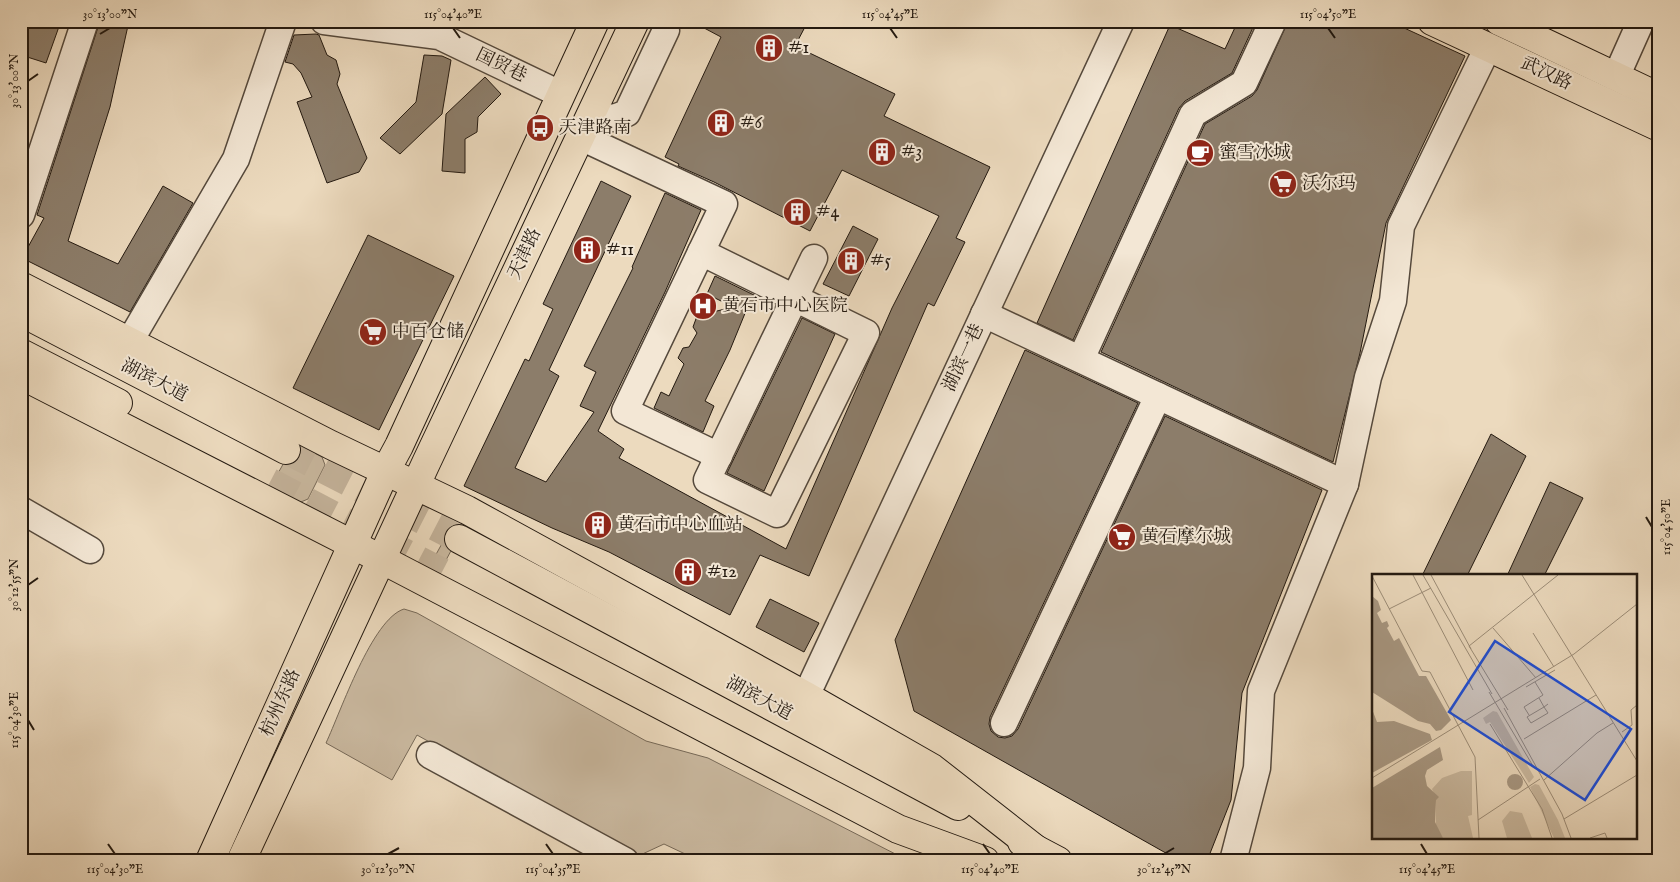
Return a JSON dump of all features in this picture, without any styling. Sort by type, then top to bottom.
[{"type":"main road","name":"天津路","points":[[351,545],[399,446],[595,21]]},
{"type":"main road","name":"天津路","points":[[381,559],[635,21]]},
{"type":"main road","name":"武汉路","points":[[1432,21],[1659,127]]},
{"type":"main road","name":"武汉路","points":[[1499,21],[1659,97]]},
{"type":"main road","points":[[21,286],[385,472],[466,510],[806,696],[932,768],[1048,856]]},
{"type":"main road","name":"湖滨大道","points":[[21,312],[286,450]]},
{"type":"main road","name":"湖滨大道","points":[[21,353],[270,482]]},
{"type":"main road","points":[[21,375],[381,559],[898,829],[985,861]]},
{"type":"main road","name":"湖滨大道","points":[[459,539],[923,786],[1048,856]]},
{"type":"main road","name":"杭州东路","points":[[210,861],[351,545]]},
{"type":"main road","name":"杭州东路","points":[[241,861],[381,559]]},
{"type":"main road","name":"湖滨大道","points":[[442,572],[998,861]]},
{"type":"street","points":[[21,215],[85,21]]},
{"type":"street","points":[[130,341],[236,159],[283,21]]},
{"type":"street","name":"国贸巷","points":[[324,21],[439,36],[560,94]]},
{"type":"street","points":[[586,126],[627,113],[666,30],[663,21]]},
{"type":"street","name":"湖滨一巷","points":[[806,696],[1121,21]]},
{"type":"street","points":[[1081,359],[1193,114],[1244,83],[1273,21]]},
{"type":"street","points":[[1616,77],[1641,21]]},
{"type":"street","points":[[1233,861],[1257,768],[1260,691],[1345,484],[1368,377],[1393,301],[1400,226],[1488,48]]},
{"type":"street","points":[[586,126],[724,204],[625,411],[719,456]]},
{"type":"street","points":[[701,252],[795,298],[866,334],[777,514],[707,480],[719,456],[795,298],[814,258]]},
{"type":"street","points":[[984,314],[1345,484]]},
{"type":"street","points":[[1004,724],[1158,396]]},
{"type":"street","points":[[21,510],[90,550]]},
{"type":"street","points":[[430,754],[625,861]]},
{"type":"shaded area","points":[[295,443],[322,457],[325,465],[308,499],[296,504],[268,491]]},
{"type":"shaded area","points":[[450,529],[460,534],[438,575],[428,569]]},
{"type":"shaded area","points":[[404,609],[417,613],[646,741],[708,758],[909,861],[700,861],[664,844],[636,857],[417,735],[392,780],[326,743],[369,647],[392,616]]},
{"type":"building","points":[[21,21],[61,21],[46,63],[21,55]]},
{"type":"building","points":[[100,21],[129,21],[110,107],[68,241],[118,264],[163,186],[193,203],[130,312],[22,258],[44,218],[37,215]]},
{"type":"building","points":[[691,21],[798,21],[806,25],[795,46],[895,94],[884,116],[990,167],[956,238],[965,242],[934,306],[928,303],[809,576],[760,555],[730,615],[609,552],[552,528],[464,486],[525,359],[529,361],[553,309],[543,304],[601,181],[631,196],[549,370],[559,376],[515,468],[546,482],[594,412],[580,406],[596,372],[584,366],[633,268],[665,193],[701,210],[665,292],[598,431],[624,449],[619,458],[786,549],[892,308],[939,216],[842,170],[810,231],[714,182],[678,166],[679,164],[665,157],[721,37]]},
{"type":"building","points":[[1238,21],[1256,21],[1232,73],[1185,101],[1179,108],[1073,340],[1037,323],[1170,25],[1225,49]]},
{"type":"building","points":[[1288,21],[1389,21],[1465,56],[1386,223],[1360,353],[1333,462],[1101,352],[1205,124],[1252,96],[1257,90]]},
{"type":"building","points":[[294,35],[319,35],[327,55],[336,60],[340,74],[337,84],[367,158],[359,172],[327,183],[297,102],[312,97],[301,73],[293,64],[285,62]]},
{"type":"building","points":[[424,55],[442,56],[451,60],[442,114],[400,154],[380,138],[416,102]]},
{"type":"building","points":[[485,77],[501,94],[478,117],[477,132],[465,139],[465,173],[442,171],[446,114]]},
{"type":"building","name":"#5","points":[[853,226],[878,239],[849,296],[823,284]]},
{"type":"building","name":"中百仓储","points":[[368,235],[454,276],[379,430],[293,388]]},
{"type":"building","points":[[715,276],[758,297],[752,308],[748,306],[730,350],[705,401],[714,406],[703,432],[654,408],[661,392],[669,396],[684,364],[678,358],[683,348],[689,347],[697,333],[693,327],[697,316],[733,307],[707,294]]},
{"type":"building","points":[[802,318],[835,334],[764,491],[727,473]]},
{"type":"building","points":[[1025,350],[1138,403],[990,717],[991,731],[998,737],[1012,736],[1018,729],[1165,416],[1322,490],[1242,693],[1231,800],[1207,861],[1180,861],[914,711],[895,640]]},
{"type":"building","points":[[1491,434],[1526,456],[1468,574],[1423,574]]},
{"type":"building","points":[[1550,482],[1583,498],[1545,574],[1508,574]]},
{"type":"building","points":[[770,599],[819,623],[804,652],[756,627]]},
{"type":"tunnel","points":[[286,450],[459,539]]},
{"type":"tunnel","points":[[270,482],[442,572]]},
{"type":"place","name":"#1","points":[[769,48]]},
{"type":"place","name":"#6","points":[[721,123]]},
{"type":"place","name":"天津路南","points":[[540,128]]},
{"type":"place","name":"#3","points":[[882,152]]},
{"type":"place","name":"蜜雪冰城","points":[[1200,153]]},
{"type":"place","name":"沃尔玛","points":[[1283,184]]},
{"type":"place","name":"#4","points":[[797,212]]},
{"type":"place","name":"#11","points":[[587,250]]},
{"type":"place","name":"#5","points":[[851,261]]},
{"type":"place","name":"黄石市中心医院","points":[[703,306]]},
{"type":"place","name":"中百仓储","points":[[373,332]]},
{"type":"place","name":"黄石市中心血站","points":[[598,525]]},
{"type":"place","name":"黄石摩尔城","points":[[1122,537]]},
{"type":"place","name":"#12","points":[[688,572]]}]
